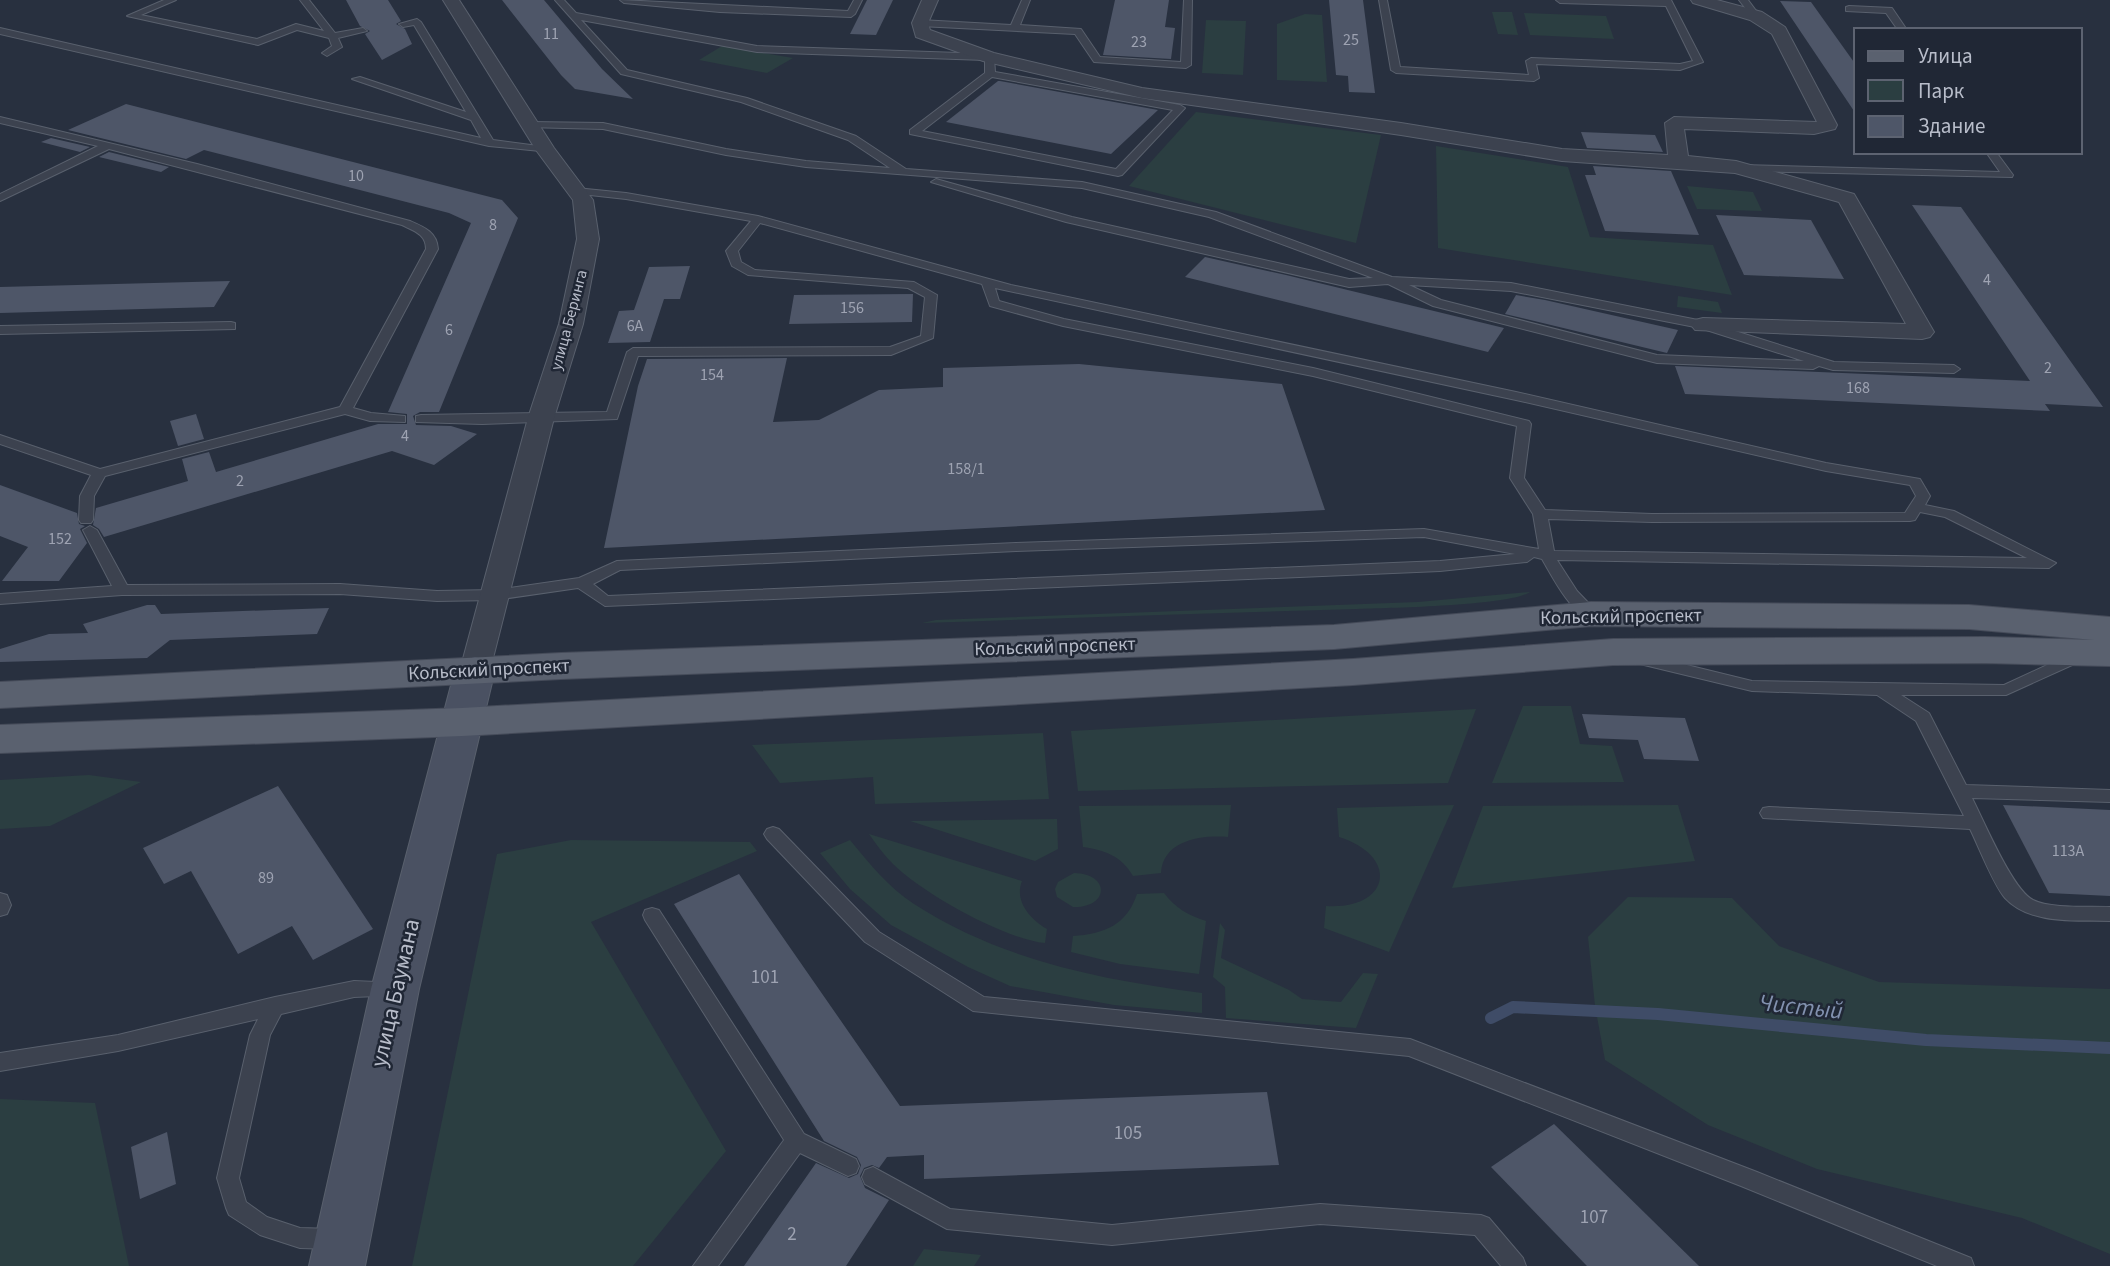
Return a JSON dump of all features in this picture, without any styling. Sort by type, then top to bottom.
[{"type":"main road","name":"Кольский проспект","points":[[0,695],[475,670],[1334,637],[1591,614],[1977,634],[2101,645]]},
{"type":"main road","name":"Кольский проспект","points":[[0,739],[462,722],[1353,672],[1613,652],[1977,634]]},
{"type":"street","name":"улица Беринга","points":[[450,0],[546,150],[583,200],[588,239],[571,324],[541,418],[475,670]]},
{"type":"street","points":[[930,0],[920,23],[922,33],[989,65],[1154,95],[1401,129],[1562,155],[1736,167],[1847,198],[1922,332],[1703,325]]},
{"type":"street","points":[[1679,161],[1674,123],[1814,128],[1828,125],[1779,31],[1756,16],[1699,0]]},
{"type":"street","name":"улица Баумана","points":[[339,1253],[395,989],[475,670]]},
{"type":"lane","points":[[172,0],[131,16],[258,41],[296,27],[333,36],[363,31]]},
{"type":"lane","points":[[303,0],[333,36],[337,47],[327,54]]},
{"type":"lane","points":[[559,0],[624,72],[744,100],[852,138],[903,172],[1070,220],[1349,283],[1390,280],[1511,287],[1703,325],[1833,366]]},
{"type":"lane","points":[[624,0],[720,9],[851,14],[858,0]]},
{"type":"lane","points":[[1014,28],[1026,0]]},
{"type":"lane","points":[[920,23],[1078,32],[1097,60],[1186,65],[1188,0]]},
{"type":"lane","points":[[1383,0],[1396,70],[1534,78],[1531,61],[1680,67],[1698,62],[1668,2],[1560,0]]},
{"type":"lane","points":[[1743,0],[1756,16]]},
{"type":"lane","points":[[1849,9],[1889,10],[1902,28]]},
{"type":"lane","points":[[571,15],[757,49],[989,65],[1180,108],[1118,173],[914,132],[989,65]]},
{"type":"lane","points":[[402,24],[417,22],[489,143]]},
{"type":"lane","points":[[0,31],[489,143],[546,150]]},
{"type":"lane","points":[[357,79],[476,119]]},
{"type":"lane","points":[[0,120],[193,166],[406,223],[430,237],[432,249],[345,410]]},
{"type":"lane","points":[[530,125],[603,125],[726,152],[806,164],[1082,185],[1212,214],[1390,280],[1437,303],[1657,359],[1954,369]]},
{"type":"lane","points":[[0,198],[107,146]]},
{"type":"lane","points":[[1736,167],[2008,175],[1992,154]]},
{"type":"lane","points":[[576,191],[626,196],[758,219],[988,284],[1516,396],[1826,467],[1915,482],[1923,496],[1910,517],[1652,518],[1541,514]]},
{"type":"lane","points":[[421,419],[612,416],[634,352],[891,351],[927,338],[931,295],[910,285],[752,273],[736,264],[732,251],[758,219]]},
{"type":"lane","points":[[988,284],[994,303],[1063,323],[1313,372],[1524,424],[1517,478],[1541,514],[1546,555],[1571,594],[1591,614]]},
{"type":"lane","points":[[0,330],[231,326]]},
{"type":"lane","points":[[0,439],[99,473],[345,410],[400,419]]},
{"type":"lane","points":[[99,473],[87,496],[88,525],[122,590]]},
{"type":"lane","points":[[582,583],[605,601],[1426,567],[1546,555],[2049,563],[1949,514],[1916,507]]},
{"type":"lane","points":[[0,598],[122,590],[340,589],[437,596],[495,595],[566,583],[582,583],[617,566],[1069,545],[1424,533],[1546,555]]},
{"type":"lane","points":[[1613,652],[1752,686],[2006,690],[2101,645]]},
{"type":"lane","points":[[1880,690],[1923,717],[2011,892],[2028,906],[2050,911],[2110,914]]},
{"type":"lane","points":[[1923,717],[1930,690]]},
{"type":"lane","points":[[1962,791],[2110,796]]},
{"type":"lane","points":[[1769,813],[1978,823]]},
{"type":"lane","points":[[773,834],[872,937],[980,1005],[1410,1048],[1749,1179],[1963,1266]]},
{"type":"lane","points":[[0,901],[0,909]]},
{"type":"lane","points":[[652,915],[796,1141],[848,1166]]},
{"type":"lane","points":[[0,1062],[118,1043],[354,989],[395,989]]},
{"type":"lane","points":[[275,1005],[260,1034],[228,1178],[237,1208],[260,1225],[339,1253]]},
{"type":"lane","points":[[705,1266],[796,1141]]},
{"type":"lane","points":[[873,1177],[947,1219],[1112,1235],[1320,1214],[1481,1225],[1515,1266]]},
{"type":"green space","points":[[1492,12],[1512,12],[1518,35],[1498,34]]},
{"type":"green space","points":[[1524,13],[1606,16],[1614,39],[1530,35]]},
{"type":"green space","points":[[1305,14],[1322,15],[1327,82],[1277,80],[1277,24]]},
{"type":"green space","points":[[1206,20],[1246,21],[1243,75],[1202,73]]},
{"type":"green space","points":[[722,46],[793,58],[767,73],[699,60]]},
{"type":"green space","points":[[1196,112],[1381,135],[1356,243],[1129,186]]},
{"type":"green space","points":[[1436,146],[1568,167],[1590,237],[1713,245],[1732,295],[1438,248]]},
{"type":"green space","points":[[1687,186],[1753,192],[1762,211],[1697,209]]},
{"type":"green space","points":[[1678,296],[1718,302],[1722,313],[1677,307]]},
{"type":"green space","points":[[1530,592],[1499,600],[1420,607],[922,623],[936,620],[1418,602]]},
{"type":"green space","points":[[1523,706],[1571,706],[1580,744],[1612,746],[1624,782],[1492,783]]},
{"type":"green space","points":[[1476,709],[1448,783],[1078,791],[1071,731]]},
{"type":"green space","points":[[1043,733],[1049,799],[875,804],[873,777],[780,783],[752,745]]},
{"type":"green space","points":[[89,775],[141,782],[50,826],[0,829],[0,780]]},
{"type":"green space","points":[[1231,805],[1228,837],[1196,839],[1176,847],[1163,862],[1161,873],[1133,876],[1124,863],[1112,855],[1083,847],[1079,806]]},
{"type":"green space","points":[[1454,805],[1389,952],[1324,928],[1326,906],[1348,905],[1364,900],[1375,891],[1380,880],[1379,868],[1372,856],[1359,846],[1339,837],[1337,808]]},
{"type":"green space","points":[[1678,805],[1695,861],[1452,888],[1483,806]]},
{"type":"green space","points":[[1057,819],[1058,849],[1035,861],[910,821]]},
{"type":"green space","points":[[869,834],[1022,881],[1022,902],[1030,915],[1047,929],[1045,943],[1008,933],[943,901],[906,876]]},
{"type":"green space","points":[[571,840],[750,842],[757,851],[591,922],[726,1151],[633,1266],[412,1266],[497,854]]},
{"type":"green space","points":[[850,840],[896,890],[948,924],[1017,954],[1053,965],[1126,981],[1202,993],[1202,1013],[1114,1005],[1010,986],[968,967],[891,925],[850,889],[820,853]]},
{"type":"green space","points":[[1074,873],[1086,875],[1099,884],[1101,891],[1094,902],[1073,907],[1057,897],[1055,889],[1058,882]]},
{"type":"green space","points":[[1164,893],[1182,910],[1206,921],[1199,974],[1120,964],[1071,952],[1073,936],[1095,933],[1113,926],[1133,905],[1137,894]]},
{"type":"green space","points":[[1628,897],[1732,898],[1779,946],[1879,982],[2110,989],[2110,1254],[2022,1218],[1817,1169],[1708,1125],[1605,1060],[1595,1006],[1588,937]]},
{"type":"green space","points":[[1220,923],[1225,930],[1221,958],[1289,990],[1302,999],[1341,1002],[1363,973],[1378,974],[1356,1028],[1226,1018],[1225,987],[1213,977]]},
{"type":"green space","points":[[0,1099],[95,1103],[129,1266],[0,1266]]},
{"type":"green space","points":[[924,1249],[981,1255],[974,1266],[913,1266]]},
{"type":"building","points":[[346,0],[388,0],[401,21],[396,24],[405,29],[412,44],[382,60],[365,34],[370,31],[360,26]]},
{"type":"building","points":[[502,0],[544,0],[602,69],[633,99],[575,89]]},
{"type":"building","points":[[867,0],[893,0],[876,35],[850,34]]},
{"type":"building","points":[[1115,0],[1169,0],[1165,27],[1175,28],[1171,59],[1103,55]]},
{"type":"building","points":[[1329,0],[1363,0],[1375,93],[1349,92],[1348,76],[1336,75]]},
{"type":"building","points":[[1780,1],[1811,2],[1854,62],[1854,111]]},
{"type":"building","points":[[998,81],[1158,110],[1111,154],[946,122]]},
{"type":"building","points":[[126,104],[502,200],[518,218],[439,412],[420,412],[413,416],[416,425],[451,426],[477,434],[434,465],[392,451],[104,537],[93,525],[96,508],[188,481],[182,459],[209,452],[216,472],[378,424],[407,424],[407,414],[388,412],[471,223],[449,213],[204,150],[186,159],[68,130]]},
{"type":"building","points":[[1581,132],[1655,135],[1663,152],[1587,148]]},
{"type":"building","points":[[51,138],[90,147],[80,152],[41,142]]},
{"type":"building","points":[[109,152],[169,167],[161,172],[99,157]]},
{"type":"building","points":[[1593,166],[1671,171],[1699,235],[1605,231],[1585,175],[1596,175]]},
{"type":"building","points":[[1912,205],[1961,207],[2103,407],[2045,404],[2050,411],[1685,394],[1675,366],[2030,381]]},
{"type":"building","points":[[1716,215],[1811,220],[1844,279],[1744,275]]},
{"type":"building","points":[[1205,257],[1504,328],[1488,352],[1185,277]]},
{"type":"building","points":[[690,266],[680,299],[664,299],[650,342],[608,343],[619,311],[634,310],[649,267]]},
{"type":"building","points":[[230,281],[214,307],[0,313],[0,287]]},
{"type":"building","points":[[913,294],[912,322],[789,324],[794,295]]},
{"type":"building","points":[[1516,295],[1678,330],[1667,353],[1505,314]]},
{"type":"building","points":[[787,358],[773,422],[819,420],[879,390],[943,387],[943,368],[1079,364],[1282,384],[1325,510],[604,548],[638,386],[647,359]]},
{"type":"building","points":[[196,414],[204,439],[178,446],[170,421]]},
{"type":"building","points":[[0,485],[77,513],[79,524],[85,526],[80,529],[87,543],[59,581],[2,581],[28,547],[0,536]]},
{"type":"building","points":[[155,605],[161,614],[329,608],[317,634],[170,640],[147,658],[0,662],[0,649],[49,634],[88,633],[83,624]]},
{"type":"building","points":[[1582,714],[1685,718],[1699,761],[1644,759],[1638,740],[1589,738]]},
{"type":"building","points":[[278,786],[373,929],[313,960],[292,926],[238,954],[191,871],[164,884],[143,848]]},
{"type":"building","points":[[2003,805],[2110,810],[2110,896],[2049,893]]},
{"type":"building","points":[[739,874],[900,1106],[1267,1092],[1279,1165],[924,1179],[924,1155],[887,1157],[879,1168],[872,1165],[864,1168],[860,1176],[865,1188],[889,1200],[846,1266],[744,1266],[816,1163],[849,1178],[858,1174],[861,1165],[857,1157],[824,1141],[674,904]]},
{"type":"building","points":[[1554,1124],[1699,1266],[1587,1266],[1491,1167]]},
{"type":"building","points":[[167,1132],[176,1184],[140,1199],[131,1147]]},
{"type":"waterway","name":"Чистый","points":[[1491,1018],[1513,1007],[1658,1014],[1926,1040],[2110,1048]]}]
